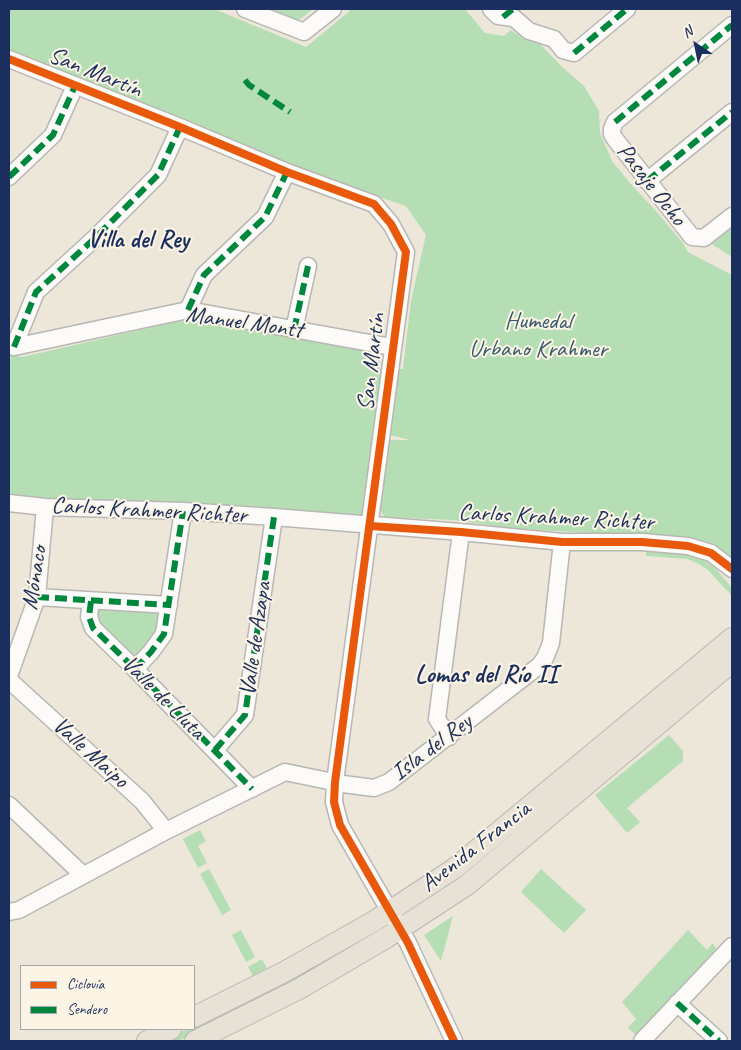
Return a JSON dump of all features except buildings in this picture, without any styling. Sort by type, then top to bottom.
[{"type":"main road","name":"Avenida Francia","points":[[195,1041],[299,989],[401,929],[467,885],[638,728],[732,638]]},
{"type":"main road","name":"Avenida Francia","points":[[195,1016],[284,972],[391,911],[455,868],[638,728],[732,662]]},
{"type":"main road","points":[[147,1041],[169,1030]]},
{"type":"street","points":[[245,9],[304,32],[333,9]]},
{"type":"street","points":[[502,12],[514,18],[529,31],[554,39],[563,50],[574,53],[627,9]]},
{"type":"street","name":"Pasaje Ocho","points":[[732,25],[615,122],[612,129],[612,134],[692,237],[704,238],[732,216]]},
{"type":"street","name":"San Martín","points":[[9,59],[287,172],[374,204],[391,224],[406,252],[335,782],[334,802],[340,824],[401,929],[454,1041]]},
{"type":"street","points":[[9,177],[53,135],[74,86]]},
{"type":"street","points":[[647,181],[732,112]]},
{"type":"street","points":[[11,346],[36,292],[95,238],[158,175],[180,127]]},
{"type":"street","points":[[188,310],[204,275],[265,217],[287,172]]},
{"type":"street","points":[[294,330],[308,266]]},
{"type":"street","name":"Manuel Montt","points":[[11,346],[188,310],[392,347]]},
{"type":"street","name":"Carlos Krahmer Richter","points":[[9,503],[45,507],[183,511],[461,532],[562,542],[642,542],[688,546],[712,553],[732,569]]},
{"type":"street","name":"Mónaco","points":[[9,678],[36,597],[45,507]]},
{"type":"street","points":[[135,669],[164,634],[183,511]]},
{"type":"street","name":"Valle de Azapa","points":[[215,750],[245,715],[274,518]]},
{"type":"street","points":[[449,737],[438,719],[461,532]]},
{"type":"street","name":"Isla del Rey","points":[[9,912],[19,910],[166,831],[284,772],[374,788],[389,782],[540,665],[549,650],[552,637],[562,542]]},
{"type":"street","points":[[36,597],[168,605]]},
{"type":"street","name":"Valle de Lluta","points":[[91,601],[89,617],[93,628],[252,788]]},
{"type":"street","name":"Valle Maipo","points":[[9,678],[142,801],[166,831]]},
{"type":"street","points":[[9,805],[83,875]]},
{"type":"street","points":[[642,1041],[731,951]]},
{"type":"street","points":[[678,1003],[719,1041]]},
{"type":"green space","name":"Humedal Urbano Krahmer","points":[[9,9],[214,9],[306,47],[352,9],[465,9],[485,33],[504,36],[511,30],[524,39],[538,42],[584,86],[599,111],[600,133],[612,161],[630,183],[683,243],[688,252],[732,275],[732,562],[718,548],[703,542],[670,537],[515,529],[453,520],[385,517],[379,508],[389,440],[410,440],[378,432],[365,515],[360,518],[44,500],[9,496],[9,355],[22,357],[193,318],[380,354],[379,369],[403,369],[411,301],[426,235],[406,206],[306,172],[306,170],[9,53]]},
{"type":"green space","points":[[263,9],[313,9],[299,20],[293,22]]},
{"type":"green space","points":[[732,227],[732,257],[712,244]]},
{"type":"green space","points":[[646,551],[686,553],[702,559],[715,568],[732,588],[732,596],[708,570],[699,564],[687,559],[646,556]]},
{"type":"green space","points":[[101,605],[158,608],[163,613],[160,635],[141,658],[131,660],[95,625],[94,611]]},
{"type":"green space","points":[[669,735],[683,751],[683,761],[627,808],[640,822],[627,833],[595,795]]},
{"type":"green space","points":[[200,830],[206,841],[198,846],[207,863],[198,868],[183,839]]},
{"type":"green space","points":[[209,869],[231,910],[222,915],[200,874]]},
{"type":"green space","points":[[541,869],[586,910],[564,933],[521,892]]},
{"type":"green space","points":[[453,916],[441,961],[424,935]]},
{"type":"green space","points":[[379,925],[384,929],[260,1001],[179,1041],[163,1041],[185,1030],[195,1030],[195,1024]]},
{"type":"green space","points":[[241,930],[255,957],[246,962],[232,935]]},
{"type":"green space","points":[[688,930],[707,950],[713,943],[717,951],[637,1036],[628,1028],[636,1019],[622,1002]]},
{"type":"green space","points":[[262,959],[267,968],[253,976],[248,967]]},
{"type":"marked path","points":[[503,17],[513,9]]},
{"type":"marked path","points":[[574,53],[627,9]]},
{"type":"marked path","points":[[615,122],[732,25]]},
{"type":"marked path","points":[[245,80],[249,85],[290,112]]},
{"type":"marked path","points":[[9,177],[53,135],[75,86]]},
{"type":"marked path","points":[[647,181],[732,112]]},
{"type":"marked path","points":[[14,347],[36,292],[95,238],[158,175],[180,127]]},
{"type":"marked path","points":[[188,310],[204,275],[265,217],[287,172]]},
{"type":"marked path","points":[[294,330],[308,266]]},
{"type":"marked path","points":[[135,669],[164,634],[183,511]]},
{"type":"marked path","points":[[215,750],[245,715],[274,517]]},
{"type":"marked path","points":[[37,597],[169,605]]},
{"type":"marked path","points":[[91,601],[89,617],[93,628],[252,789]]},
{"type":"marked path","points":[[677,1003],[719,1041]]},
{"type":"cycle path","points":[[9,59],[287,172],[374,204],[391,224],[406,252],[335,782],[334,802],[340,825],[408,943],[454,1041]]},
{"type":"cycle path","points":[[370,526],[461,532],[562,542],[642,542],[688,546],[711,553],[732,569]]},
{"type":"district","name":"Villa del Rey","points":[[138,240]]},
{"type":"district","name":"Lomas del Río II","points":[[486,675]]}]
